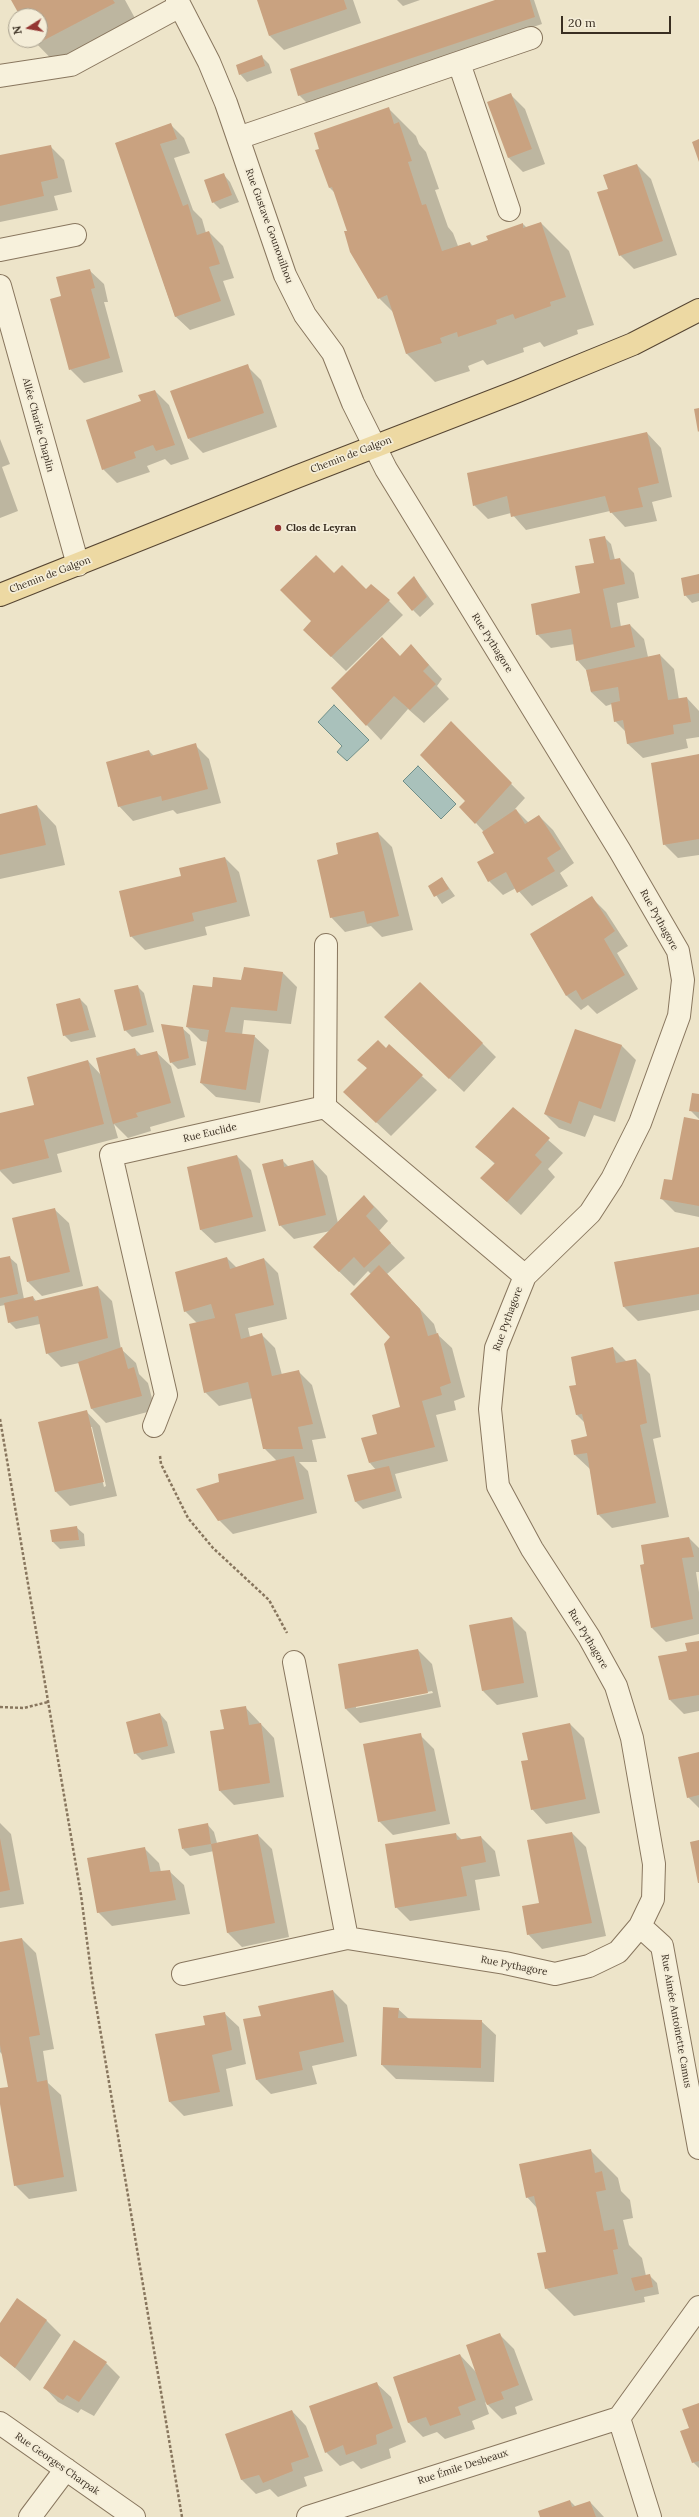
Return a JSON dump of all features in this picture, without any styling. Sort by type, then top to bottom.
[{"type":"main road","name":"Chemin de Galgon","points":[[0,595],[375,446],[518,392],[633,344],[699,310]]},
{"type":"street","points":[[0,76],[71,65],[178,3]]},
{"type":"street","name":"Rue Gustave Gounouilhou","points":[[178,3],[209,62],[238,138],[285,275],[305,316],[333,353],[353,403],[375,446]]},
{"type":"street","points":[[238,138],[531,38]]},
{"type":"street","points":[[459,63],[509,210]]},
{"type":"street","points":[[0,250],[75,235]]},
{"type":"street","name":"Allée Charlie Chaplin","points":[[0,286],[78,565]]},
{"type":"street","name":"Rue Pythagore","points":[[183,1974],[347,1938],[505,1963],[555,1974],[589,1966],[618,1952],[640,1926],[653,1899],[654,1864],[632,1738],[616,1686],[589,1637],[532,1549],[498,1486],[490,1409],[496,1348],[525,1276],[590,1213],[612,1179],[640,1123],[691,980],[678,951],[620,850],[412,512],[375,446]]},
{"type":"street","points":[[326,946],[325,1107],[525,1276]]},
{"type":"street","name":"Rue Euclide","points":[[154,1426],[166,1395],[111,1155],[325,1107]]},
{"type":"street","points":[[294,1662],[347,1938]]},
{"type":"street","name":"Rue Aimée Antoinette Camus","points":[[640,1926],[662,1946],[699,2148]]},
{"type":"street","points":[[650,2517],[618,2418],[699,2307]]},
{"type":"street","name":"Rue Émile Desbeaux","points":[[308,2517],[618,2418]]},
{"type":"street","name":"Rue Georges Charpak","points":[[0,2423],[134,2517]]},
{"type":"street","points":[[30,2517],[66,2469]]},
{"type":"path","points":[[0,1419],[82,1895],[92,1987],[182,2517]]},
{"type":"path","points":[[154,1426],[161,1464],[188,1518],[213,1548],[269,1600],[286,1630],[294,1662]]},
{"type":"path","points":[[0,1707],[24,1708],[48,1702]]},
{"type":"water","points":[[334,705],[369,740],[347,761],[337,752],[342,746],[318,722]]},
{"type":"water","points":[[418,766],[456,804],[441,819],[403,781]]},
{"type":"building","points":[[11,0],[113,0],[115,3],[48,38],[48,8],[16,8]]},
{"type":"building","points":[[257,0],[344,0],[347,9],[269,36]]},
{"type":"building","points":[[495,0],[530,0],[535,17],[298,96],[290,69]]},
{"type":"building","points":[[262,55],[265,66],[239,75],[236,65]]},
{"type":"building","points":[[511,93],[532,149],[508,158],[487,102]]},
{"type":"building","points":[[389,107],[394,124],[399,122],[412,161],[408,162],[422,205],[426,204],[442,251],[470,242],[471,246],[488,240],[486,236],[523,223],[523,228],[541,222],[566,297],[550,302],[551,306],[515,319],[513,314],[496,320],[497,324],[458,337],[457,332],[440,338],[442,343],[406,354],[387,295],[378,299],[350,252],[344,231],[347,231],[332,187],[329,188],[315,150],[319,149],[314,133]]},
{"type":"building","points":[[171,123],[177,139],[160,144],[183,206],[188,204],[197,235],[209,231],[220,264],[209,267],[221,301],[175,317],[115,143]]},
{"type":"building","points":[[699,139],[699,162],[692,142]]},
{"type":"building","points":[[51,145],[58,178],[41,182],[44,196],[0,206],[0,155]]},
{"type":"building","points":[[637,164],[663,241],[619,256],[597,192],[608,189],[603,175]]},
{"type":"building","points":[[224,173],[232,195],[212,203],[204,180]]},
{"type":"building","points":[[90,269],[95,288],[91,289],[110,358],[69,370],[50,299],[61,296],[56,277]]},
{"type":"building","points":[[248,364],[264,413],[188,439],[170,391]]},
{"type":"building","points":[[155,390],[175,445],[156,451],[153,445],[134,452],[136,458],[102,470],[86,420],[141,401],[138,395]]},
{"type":"building","points":[[699,408],[699,431],[698,432],[694,409]]},
{"type":"building","points":[[647,432],[659,483],[638,488],[643,507],[610,513],[605,496],[511,517],[507,496],[473,506],[467,473]]},
{"type":"building","points":[[605,536],[610,560],[620,558],[625,584],[603,589],[611,628],[630,624],[635,647],[576,661],[571,629],[536,635],[531,604],[580,593],[575,566],[594,563],[589,539]]},
{"type":"building","points":[[316,555],[334,573],[342,565],[366,589],[371,584],[390,600],[331,657],[303,630],[311,621],[280,590]]},
{"type":"building","points":[[699,574],[699,593],[684,596],[681,578]]},
{"type":"building","points":[[414,576],[427,597],[412,611],[397,593]]},
{"type":"building","points":[[382,637],[400,656],[411,644],[429,665],[423,671],[436,684],[410,710],[394,696],[366,726],[331,688]]},
{"type":"building","points":[[660,654],[668,700],[687,697],[691,722],[673,725],[674,734],[627,744],[623,720],[614,722],[611,703],[620,701],[618,687],[591,692],[586,670]]},
{"type":"building","points":[[451,721],[512,783],[475,824],[459,807],[465,801],[420,755]]},
{"type":"building","points":[[196,743],[208,789],[162,801],[161,796],[118,807],[106,762],[149,750],[151,756]]},
{"type":"building","points":[[699,754],[699,839],[663,845],[651,763]]},
{"type":"building","points":[[37,805],[46,845],[0,855],[0,814]]},
{"type":"building","points":[[516,809],[525,824],[539,815],[561,849],[547,858],[555,871],[517,893],[506,872],[488,882],[477,862],[494,853],[482,832]]},
{"type":"building","points":[[378,832],[399,916],[367,924],[364,911],[330,918],[317,860],[338,854],[336,843]]},
{"type":"building","points":[[225,857],[237,902],[192,913],[194,921],[130,937],[119,891],[181,876],[179,868]]},
{"type":"building","points":[[442,877],[449,889],[434,897],[428,886]]},
{"type":"building","points":[[592,896],[615,931],[604,939],[625,975],[582,1000],[576,990],[566,996],[530,934]]},
{"type":"building","points":[[244,967],[283,972],[277,1011],[231,1007],[225,1032],[255,1035],[246,1090],[200,1083],[209,1030],[186,1027],[193,985],[212,987],[213,977],[241,980]]},
{"type":"building","points":[[420,982],[483,1043],[449,1079],[384,1017]]},
{"type":"building","points":[[138,985],[147,1025],[124,1031],[114,990]]},
{"type":"building","points":[[80,998],[89,1030],[63,1036],[56,1004]]},
{"type":"building","points":[[161,1024],[183,1027],[189,1058],[170,1063]]},
{"type":"building","points":[[575,1029],[622,1045],[601,1109],[579,1101],[571,1124],[544,1114]]},
{"type":"building","points":[[378,1040],[386,1048],[389,1044],[423,1075],[376,1123],[343,1092],[367,1068],[357,1060]]},
{"type":"building","points":[[135,1048],[137,1056],[157,1051],[171,1103],[136,1113],[138,1117],[113,1124],[96,1058]]},
{"type":"building","points":[[88,1060],[104,1124],[44,1140],[49,1158],[0,1170],[0,1113],[34,1105],[27,1077]]},
{"type":"building","points":[[692,1093],[699,1094],[699,1112],[689,1111]]},
{"type":"building","points":[[513,1107],[550,1138],[535,1155],[542,1162],[507,1202],[480,1178],[495,1163],[475,1147]]},
{"type":"building","points":[[684,1117],[699,1120],[699,1206],[660,1199],[664,1179],[672,1180]]},
{"type":"building","points":[[237,1155],[253,1217],[200,1230],[187,1167]]},
{"type":"building","points":[[283,1159],[284,1167],[313,1160],[326,1215],[279,1226],[262,1164]]},
{"type":"building","points":[[364,1195],[374,1207],[366,1216],[391,1243],[364,1268],[354,1257],[339,1272],[313,1247]]},
{"type":"building","points":[[55,1208],[70,1272],[27,1282],[12,1218]]},
{"type":"building","points":[[699,1247],[699,1294],[623,1307],[614,1262]]},
{"type":"building","points":[[10,1256],[18,1294],[0,1298],[0,1258]]},
{"type":"building","points":[[227,1257],[230,1269],[264,1258],[274,1305],[235,1314],[241,1339],[262,1333],[272,1376],[299,1370],[313,1424],[298,1427],[303,1449],[263,1449],[248,1382],[204,1393],[189,1324],[215,1318],[211,1304],[184,1312],[175,1272]]},
{"type":"building","points":[[379,1265],[420,1309],[428,1336],[438,1333],[451,1383],[440,1387],[442,1395],[422,1401],[435,1447],[369,1463],[361,1438],[377,1434],[372,1415],[400,1407],[384,1344],[390,1337],[350,1294]]},
{"type":"building","points":[[98,1286],[108,1338],[46,1354],[38,1316],[8,1323],[4,1303],[33,1296],[34,1301]]},
{"type":"building","points":[[122,1347],[128,1369],[134,1367],[142,1396],[91,1409],[78,1362]]},
{"type":"building","points":[[613,1347],[616,1363],[636,1359],[647,1423],[640,1425],[656,1503],[597,1515],[587,1453],[574,1455],[571,1440],[587,1436],[582,1414],[576,1415],[569,1386],[576,1385],[571,1357]]},
{"type":"building","points":[[87,1410],[104,1482],[55,1492],[38,1422]]},
{"type":"building","points":[[294,1456],[304,1499],[218,1521],[196,1489],[219,1482],[218,1474]]},
{"type":"building","points":[[389,1466],[396,1491],[355,1502],[347,1475]]},
{"type":"building","points":[[77,1526],[79,1540],[52,1542],[50,1530]]},
{"type":"building","points":[[689,1537],[694,1557],[682,1558],[693,1619],[651,1628],[640,1565],[644,1564],[641,1545]]},
{"type":"building","points":[[512,1617],[524,1683],[482,1691],[469,1625]]},
{"type":"building","points":[[699,1641],[699,1695],[669,1700],[658,1656],[687,1651],[685,1643]]},
{"type":"building","points":[[418,1649],[428,1693],[345,1709],[338,1664]]},
{"type":"building","points":[[246,1706],[249,1725],[261,1723],[270,1783],[219,1791],[210,1731],[224,1729],[220,1710]]},
{"type":"building","points":[[160,1713],[168,1746],[134,1754],[126,1722]]},
{"type":"building","points":[[570,1723],[586,1799],[531,1810],[521,1761],[528,1760],[522,1733]]},
{"type":"building","points":[[421,1733],[436,1811],[378,1822],[363,1744]]},
{"type":"building","points":[[699,1752],[699,1795],[687,1798],[678,1757]]},
{"type":"building","points":[[208,1823],[211,1844],[182,1849],[178,1829]]},
{"type":"building","points":[[572,1832],[592,1923],[527,1935],[522,1906],[539,1903],[527,1840]]},
{"type":"building","points":[[456,1833],[457,1840],[481,1836],[486,1862],[461,1867],[467,1896],[395,1908],[385,1844]]},
{"type":"building","points":[[258,1834],[275,1923],[227,1933],[211,1844]]},
{"type":"building","points":[[0,1838],[10,1890],[0,1892]]},
{"type":"building","points":[[699,1840],[699,1883],[698,1883],[690,1842]]},
{"type":"building","points":[[145,1847],[150,1872],[170,1870],[176,1900],[97,1913],[87,1858]]},
{"type":"building","points":[[22,1938],[40,2035],[29,2037],[37,2082],[47,2080],[64,2177],[14,2186],[0,2104],[0,2088],[8,2087],[0,2045],[0,1942]]},
{"type":"building","points":[[333,1990],[344,2042],[299,2052],[303,2070],[256,2080],[243,2019],[261,2016],[258,2006]]},
{"type":"building","points":[[383,2007],[399,2008],[398,2018],[482,2020],[481,2068],[381,2065]]},
{"type":"building","points":[[225,2012],[232,2050],[212,2055],[220,2092],[169,2102],[155,2034],[205,2025],[203,2016]]},
{"type":"building","points":[[591,2149],[595,2173],[602,2171],[606,2190],[596,2192],[604,2231],[614,2229],[618,2249],[613,2250],[618,2274],[545,2289],[537,2253],[546,2252],[534,2196],[526,2198],[519,2164]]},
{"type":"building","points":[[650,2274],[653,2287],[635,2291],[631,2278]]},
{"type":"building","points":[[17,2298],[47,2320],[15,2368],[0,2356],[0,2323]]},
{"type":"building","points":[[500,2333],[519,2385],[501,2392],[504,2399],[487,2405],[466,2345]]},
{"type":"building","points":[[74,2340],[107,2362],[79,2402],[67,2395],[63,2400],[43,2388]]},
{"type":"building","points":[[460,2354],[476,2400],[458,2407],[461,2415],[430,2426],[426,2417],[408,2423],[393,2377]]},
{"type":"building","points":[[377,2382],[393,2428],[376,2435],[377,2444],[346,2455],[343,2445],[325,2453],[309,2406]]},
{"type":"building","points":[[699,2403],[699,2461],[692,2463],[680,2431],[689,2428],[682,2409]]},
{"type":"building","points":[[292,2410],[309,2457],[291,2463],[293,2471],[263,2483],[259,2475],[241,2480],[225,2434]]},
{"type":"building","points":[[570,2500],[572,2507],[590,2501],[596,2517],[540,2517],[538,2511]]},
{"type":"place","name":"Clos de Leyran","points":[[278,528]]}]
